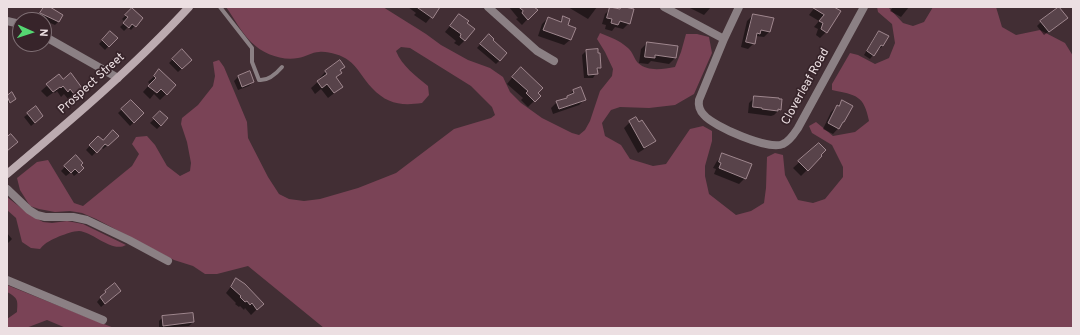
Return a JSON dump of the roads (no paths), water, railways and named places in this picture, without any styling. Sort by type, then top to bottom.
[{"type":"main road","name":"Prospect Street","points":[[7,174],[118,78],[189,7]]},
{"type":"street","points":[[488,7],[537,51],[554,61]]},
{"type":"street","points":[[664,7],[724,39]]},
{"type":"street","name":"Cloverleaf Road","points":[[739,7],[699,100],[700,110],[712,122],[753,141],[770,145],[783,144],[792,137],[864,7]]},
{"type":"street","points":[[52,41],[118,78]]},
{"type":"street","points":[[7,189],[36,215],[45,217],[73,217],[87,220],[168,261]]},
{"type":"street","points":[[7,280],[103,320]]},
{"type":"lane","points":[[220,7],[252,48],[252,62],[259,80],[272,76],[282,67]]}]
